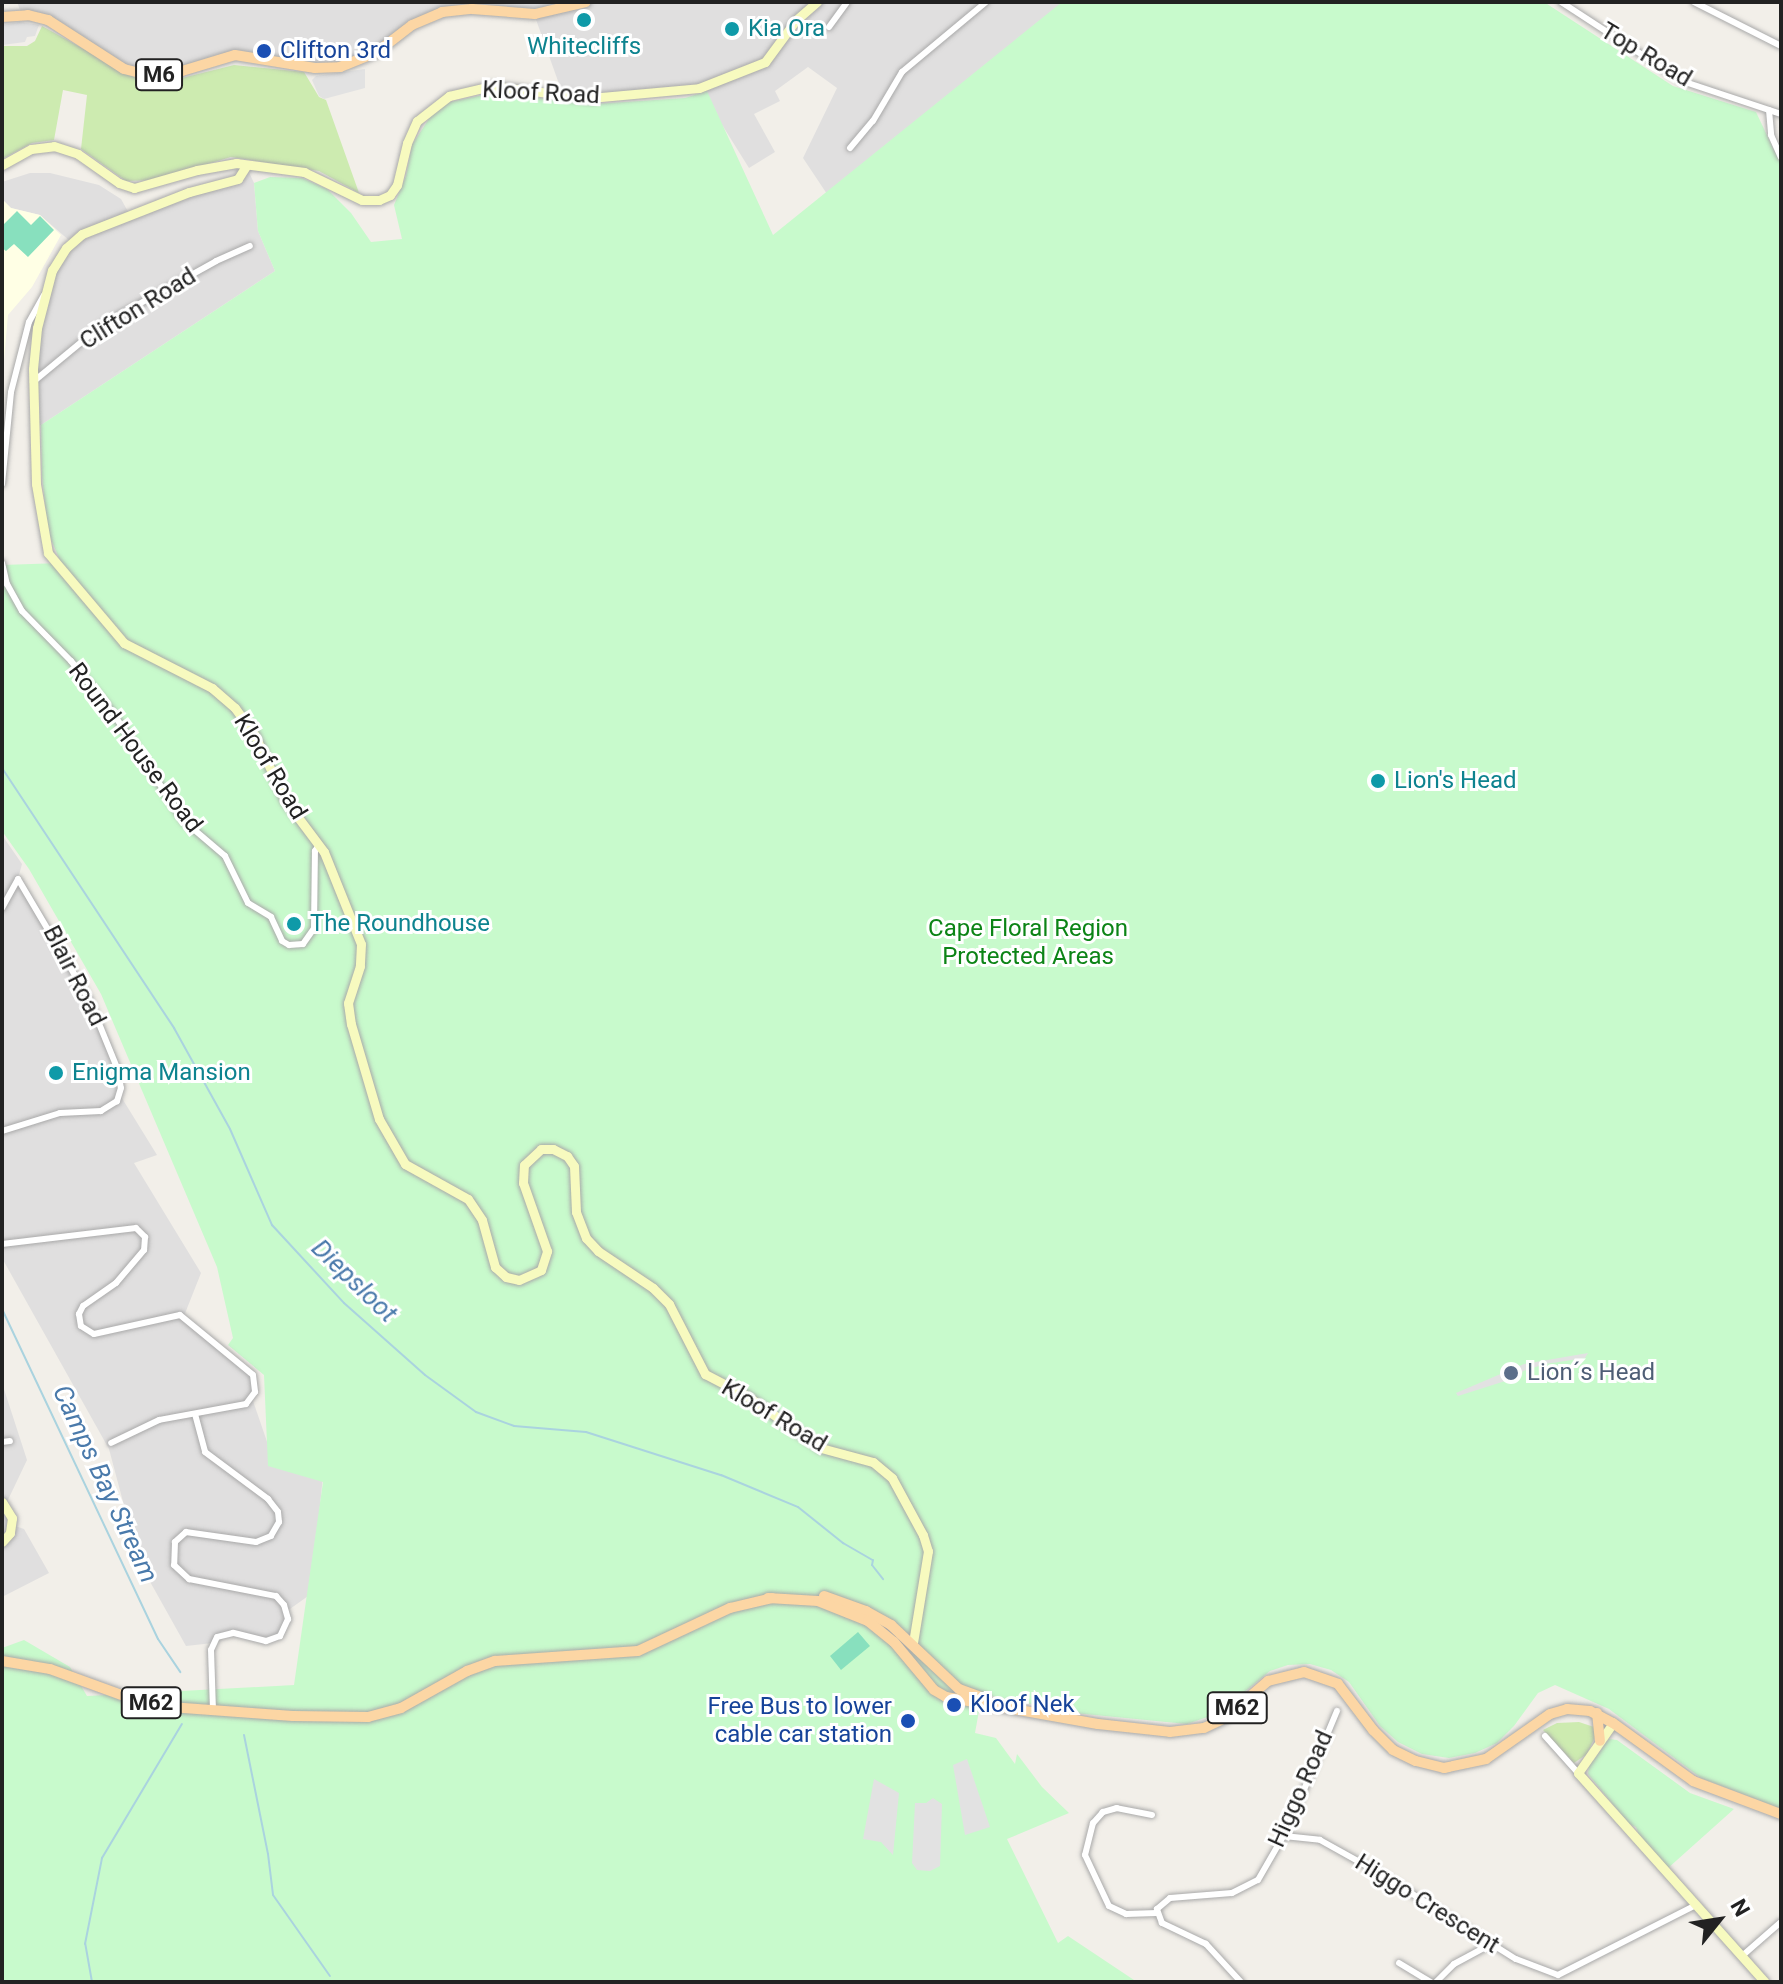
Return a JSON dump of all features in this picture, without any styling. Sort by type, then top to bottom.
[{"type":"main road","name":"M6","points":[[2,17],[28,15],[48,20],[124,69],[152,76],[182,71],[235,55],[315,68],[340,67],[377,52],[412,25],[442,12],[472,9],[535,14],[586,2]]},
{"type":"main road","name":"Kloof Road","points":[[817,2],[796,20],[765,62],[699,88],[590,98],[491,86],[449,96],[417,121],[407,143],[397,185],[382,199],[362,200],[304,172],[246,166],[243,176],[235,180],[189,192],[82,234],[58,259],[44,294],[34,346],[38,505],[44,544],[52,561],[124,643],[212,688],[235,708],[256,738],[283,797],[329,861],[339,897],[361,944],[360,966],[348,1003],[354,1037],[379,1119],[405,1164],[468,1199],[482,1220],[495,1267],[506,1277],[519,1280],[539,1272],[547,1251],[523,1183],[524,1165],[532,1153],[544,1148],[567,1156],[574,1166],[576,1212],[584,1235],[598,1251],[666,1300],[705,1374],[744,1394],[821,1448],[873,1462],[892,1478],[928,1548],[913,1643]]},
{"type":"main road","points":[[2,165],[31,149],[59,147],[78,154],[122,185],[134,188],[220,164],[246,166]]},
{"type":"main road","points":[[2,1502],[12,1518],[10,1533],[2,1542]]},
{"type":"main road","name":"M62","points":[[2,1661],[50,1669],[149,1703],[337,1718],[380,1715],[412,1702],[467,1671],[495,1661],[638,1651],[730,1608],[768,1598],[806,1594],[840,1600],[866,1611],[913,1643],[962,1692],[1010,1708]]},
{"type":"main road","name":"M62","points":[[768,1598],[818,1601],[850,1612],[881,1630],[934,1690],[946,1697],[1098,1724],[1192,1731],[1225,1718],[1273,1679],[1289,1673],[1313,1673],[1330,1679],[1346,1691],[1373,1730],[1393,1750],[1416,1761],[1444,1768],[1486,1759],[1537,1720],[1559,1711],[1575,1709],[1597,1713],[1693,1781],[1781,1814]]},
{"type":"main road","points":[[913,1643],[917,1669]]},
{"type":"main road","points":[[917,1669],[921,1663],[930,1661]]},
{"type":"main road","points":[[934,1690],[942,1683],[941,1673]]},
{"type":"main road","points":[[1597,1713],[1600,1741]]},
{"type":"main road","points":[[1613,1723],[1578,1773],[1765,1982]]},
{"type":"street","points":[[829,27],[847,2]]},
{"type":"street","points":[[850,148],[873,121],[902,72],[986,2]]},
{"type":"street","name":"Top Road","points":[[1561,2],[1682,81],[1781,114]]},
{"type":"street","points":[[1694,2],[1781,46]]},
{"type":"street","points":[[1769,110],[1771,135],[1781,157]]},
{"type":"street","name":"Clifton Road","points":[[33,382],[103,324],[216,261],[250,246]]},
{"type":"street","points":[[2,484],[11,392],[29,322],[44,294]]},
{"type":"street","name":"Round House Road","points":[[2,563],[7,584],[22,611],[71,661],[113,713],[184,821],[225,856],[248,903],[271,917],[282,941],[289,945],[303,944],[313,933],[315,851],[319,845]]},
{"type":"street","name":"Blair Road","points":[[2,908],[18,879],[89,999],[118,1070],[121,1088],[117,1101],[101,1111],[60,1113],[2,1131]]},
{"type":"street","points":[[2,1244],[127,1226],[140,1230],[145,1237],[144,1250],[116,1283],[83,1306],[79,1323],[84,1330],[94,1334],[171,1315],[188,1319],[250,1371],[255,1386],[246,1404],[148,1424],[111,1443]]},
{"type":"street","points":[[195,1414],[205,1452],[268,1499],[278,1512],[279,1522],[275,1532],[261,1542],[186,1532],[175,1542],[174,1565],[189,1579],[276,1596],[284,1605],[288,1619],[280,1636],[266,1641],[233,1633],[217,1637],[211,1650],[213,1709]]},
{"type":"street","name":"Higgo Road","points":[[1157,1913],[1159,1905],[1170,1898],[1232,1893],[1253,1885],[1284,1836],[1337,1711]]},
{"type":"street","points":[[1545,1736],[1578,1773]]},
{"type":"street","points":[[1152,1815],[1134,1809],[1107,1809],[1095,1819],[1084,1849],[1088,1866],[1109,1906],[1126,1914],[1157,1913],[1165,1925],[1206,1944],[1241,1982]]},
{"type":"street","name":"Higgo Crescent","points":[[1284,1836],[1320,1840],[1376,1871],[1491,1944],[1525,1963],[1561,1975],[1696,1905]]},
{"type":"street","points":[[1742,1956],[1781,1922]]},
{"type":"street","points":[[1399,1963],[1434,1982],[1454,1964],[1485,1950],[1491,1944]]},
{"type":"shaded area","points":[[17,2],[1063,2],[827,194],[803,158],[837,88],[808,67],[775,91],[780,101],[754,114],[775,152],[749,168],[699,88],[563,95],[534,14],[442,12],[340,67],[247,56],[139,74],[69,31],[22,15]]},
{"type":"shaded area","points":[[20,22],[39,25],[35,36],[27,37],[25,42],[2,45],[2,25]]},
{"type":"shaded area","points":[[365,69],[365,88],[324,99],[319,96],[312,80],[316,76]]},
{"type":"shaded area","points":[[246,166],[254,183],[258,231],[275,271],[41,425],[34,426],[33,369],[44,295],[71,242],[40,215],[11,208],[2,199],[2,182],[30,173],[50,173],[99,185],[121,199],[131,217],[232,181]]},
{"type":"shaded area","points":[[2,199],[11,208],[40,215],[61,235],[32,287],[8,315],[2,383]]},
{"type":"shaded area","points":[[2,835],[22,864],[18,879],[89,999],[118,1070],[120,1095],[157,1155],[134,1163],[201,1273],[184,1316],[253,1375],[252,1398],[275,1465],[323,1476],[311,1594],[287,1611],[284,1631],[266,1641],[226,1633],[213,1643],[186,1646],[139,1562],[109,1449],[2,1258]]},
{"type":"shaded area","name":"Lion´s Head","points":[[1588,1353],[1585,1358],[1545,1364],[1523,1371],[1521,1376],[1458,1396],[1456,1393],[1524,1364]]},
{"type":"shaded area","points":[[2,1383],[27,1460],[6,1504],[12,1525],[24,1529],[49,1573],[2,1597]]},
{"type":"shaded area","points":[[967,1759],[990,1827],[965,1835],[953,1765]]},
{"type":"shaded area","points":[[874,1779],[899,1793],[893,1855],[881,1842],[863,1839]]},
{"type":"shaded area","points":[[933,1798],[942,1804],[940,1866],[930,1871],[917,1870],[912,1863],[915,1803],[926,1803]]},
{"type":"green space","name":"Cape Floral Region Protected Areas","points":[[1062,2],[1544,2],[1673,86],[1756,112],[1781,165],[1781,1809],[1701,1778],[1609,1709],[1555,1685],[1538,1693],[1497,1743],[1475,1753],[1449,1758],[1422,1754],[1398,1742],[1380,1726],[1349,1682],[1331,1670],[1310,1664],[1288,1665],[1270,1671],[1219,1713],[1187,1724],[1074,1713],[982,1694],[975,1733],[996,1738],[1015,1764],[1017,1754],[1042,1787],[1069,1813],[1007,1839],[1058,1943],[1068,1936],[1137,1982],[2,1982],[2,1648],[24,1640],[70,1667],[87,1696],[294,1685],[323,1482],[268,1466],[264,1375],[228,1345],[233,1338],[217,1267],[101,994],[29,869],[2,831],[2,565],[61,563],[48,532],[41,425],[275,271],[258,231],[254,183],[270,177],[302,178],[327,189],[351,213],[371,242],[402,239],[394,205],[406,176],[412,145],[434,111],[450,102],[492,93],[594,104],[685,98],[707,91],[773,235]]},
{"type":"green space","points":[[42,26],[136,78],[178,79],[234,65],[304,72],[319,97],[326,100],[359,193],[319,171],[231,157],[154,180],[126,181],[81,149],[87,95],[63,90],[54,140],[32,143],[2,159],[2,46],[27,46],[35,41]]},
{"type":"green space","points":[[17,211],[31,225],[40,216],[54,230],[28,257],[14,244],[6,251],[2,248],[2,226]]},
{"type":"green space","points":[[858,1632],[870,1646],[841,1670],[830,1656]]},
{"type":"green space","points":[[1579,1722],[1594,1727],[1596,1735],[1587,1754],[1574,1763],[1543,1730],[1557,1723]]},
{"type":"green space","points":[[1609,1739],[1617,1740],[1690,1793],[1734,1809],[1667,1869],[1640,1838],[1636,1827],[1629,1824],[1588,1774],[1589,1766]]},
{"type":"waterway","name":"Diepsloot","points":[[2,768],[174,1028],[230,1129],[272,1225],[344,1303],[425,1375],[476,1412],[514,1426],[586,1432],[721,1475],[798,1507],[843,1543],[873,1560],[872,1565],[883,1579]]},
{"type":"waterway","name":"Camps Bay Stream","points":[[2,1309],[158,1639],[180,1672]]},
{"type":"waterway","name":"Camps Bay Stream","points":[[92,1982],[85,1944],[102,1858],[182,1724]]},
{"type":"waterway","name":"Camps Bay Stream","points":[[244,1735],[273,1895],[330,1976]]},
{"type":"place","name":"Whitecliffs","points":[[584,20]]},
{"type":"place","name":"Kia Ora","points":[[732,29]]},
{"type":"place","name":"Clifton 3rd","points":[[264,51]]},
{"type":"place","name":"Lion's Head","points":[[1378,781]]},
{"type":"place","name":"The Roundhouse","points":[[294,924]]},
{"type":"place","name":"Enigma Mansion","points":[[56,1073]]},
{"type":"place","name":"Lion´s Head","points":[[1511,1373]]},
{"type":"place","name":"Kloof Nek","points":[[954,1705]]},
{"type":"place","name":"Free Bus to lower cable car station","points":[[908,1721]]}]
